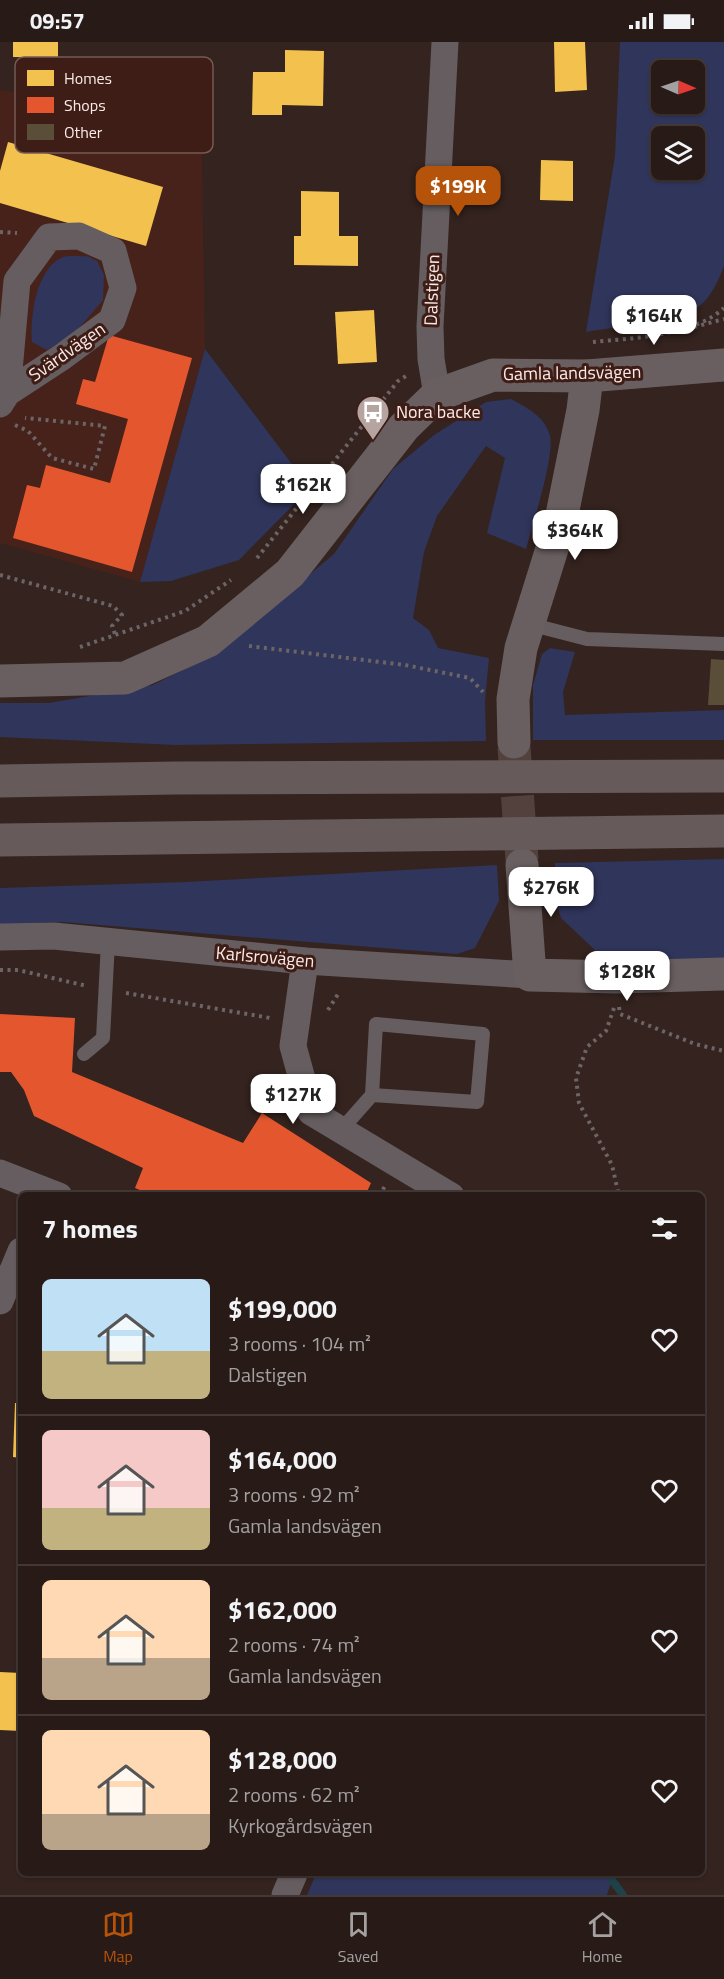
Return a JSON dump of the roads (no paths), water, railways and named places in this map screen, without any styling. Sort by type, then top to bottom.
[{"type":"highway","points":[[0,761],[175,778]]},
{"type":"highway","points":[[0,781],[724,776]]},
{"type":"highway","points":[[0,840],[724,831]]},
{"type":"street","name":"Dalstigen","points":[[437,395],[431,360],[430,327],[444,42]]},
{"type":"street","name":"Svärdvägen","points":[[79,236],[113,251],[123,288],[112,320],[62,357],[9,409],[17,281],[49,237],[79,236]]},
{"type":"street","name":"Gamla landsvägen","points":[[0,681],[125,678],[208,641],[290,573],[404,427],[437,395],[493,375],[587,376],[724,365]]},
{"type":"street","points":[[514,732],[513,699],[520,658],[561,520],[583,410],[587,376]]},
{"type":"street","points":[[522,865],[530,975],[617,977],[724,974]]},
{"type":"street","name":"Karlsrovägen","points":[[0,937],[54,936],[305,961],[530,975]]},
{"type":"street","points":[[305,961],[293,1046],[311,1112],[444,1192]]},
{"type":"street","points":[[0,1173],[45,1192]]},
{"type":"street","points":[[0,1301],[18,1258]]},
{"type":"street","points":[[285,1895],[293,1876]]},
{"type":"lane","points":[[529,624],[587,639],[724,644]]},
{"type":"lane","points":[[84,1054],[103,1038],[108,942]]},
{"type":"lane","points":[[341,1130],[372,1095],[376,1024],[483,1034],[477,1102],[372,1095]]},
{"type":"waterway","points":[[612,1880],[623,1895]]},
{"type":"tunnel","points":[[514,747],[522,860]]},
{"type":"place","name":"Nora backe","points":[[373,441]]}]
